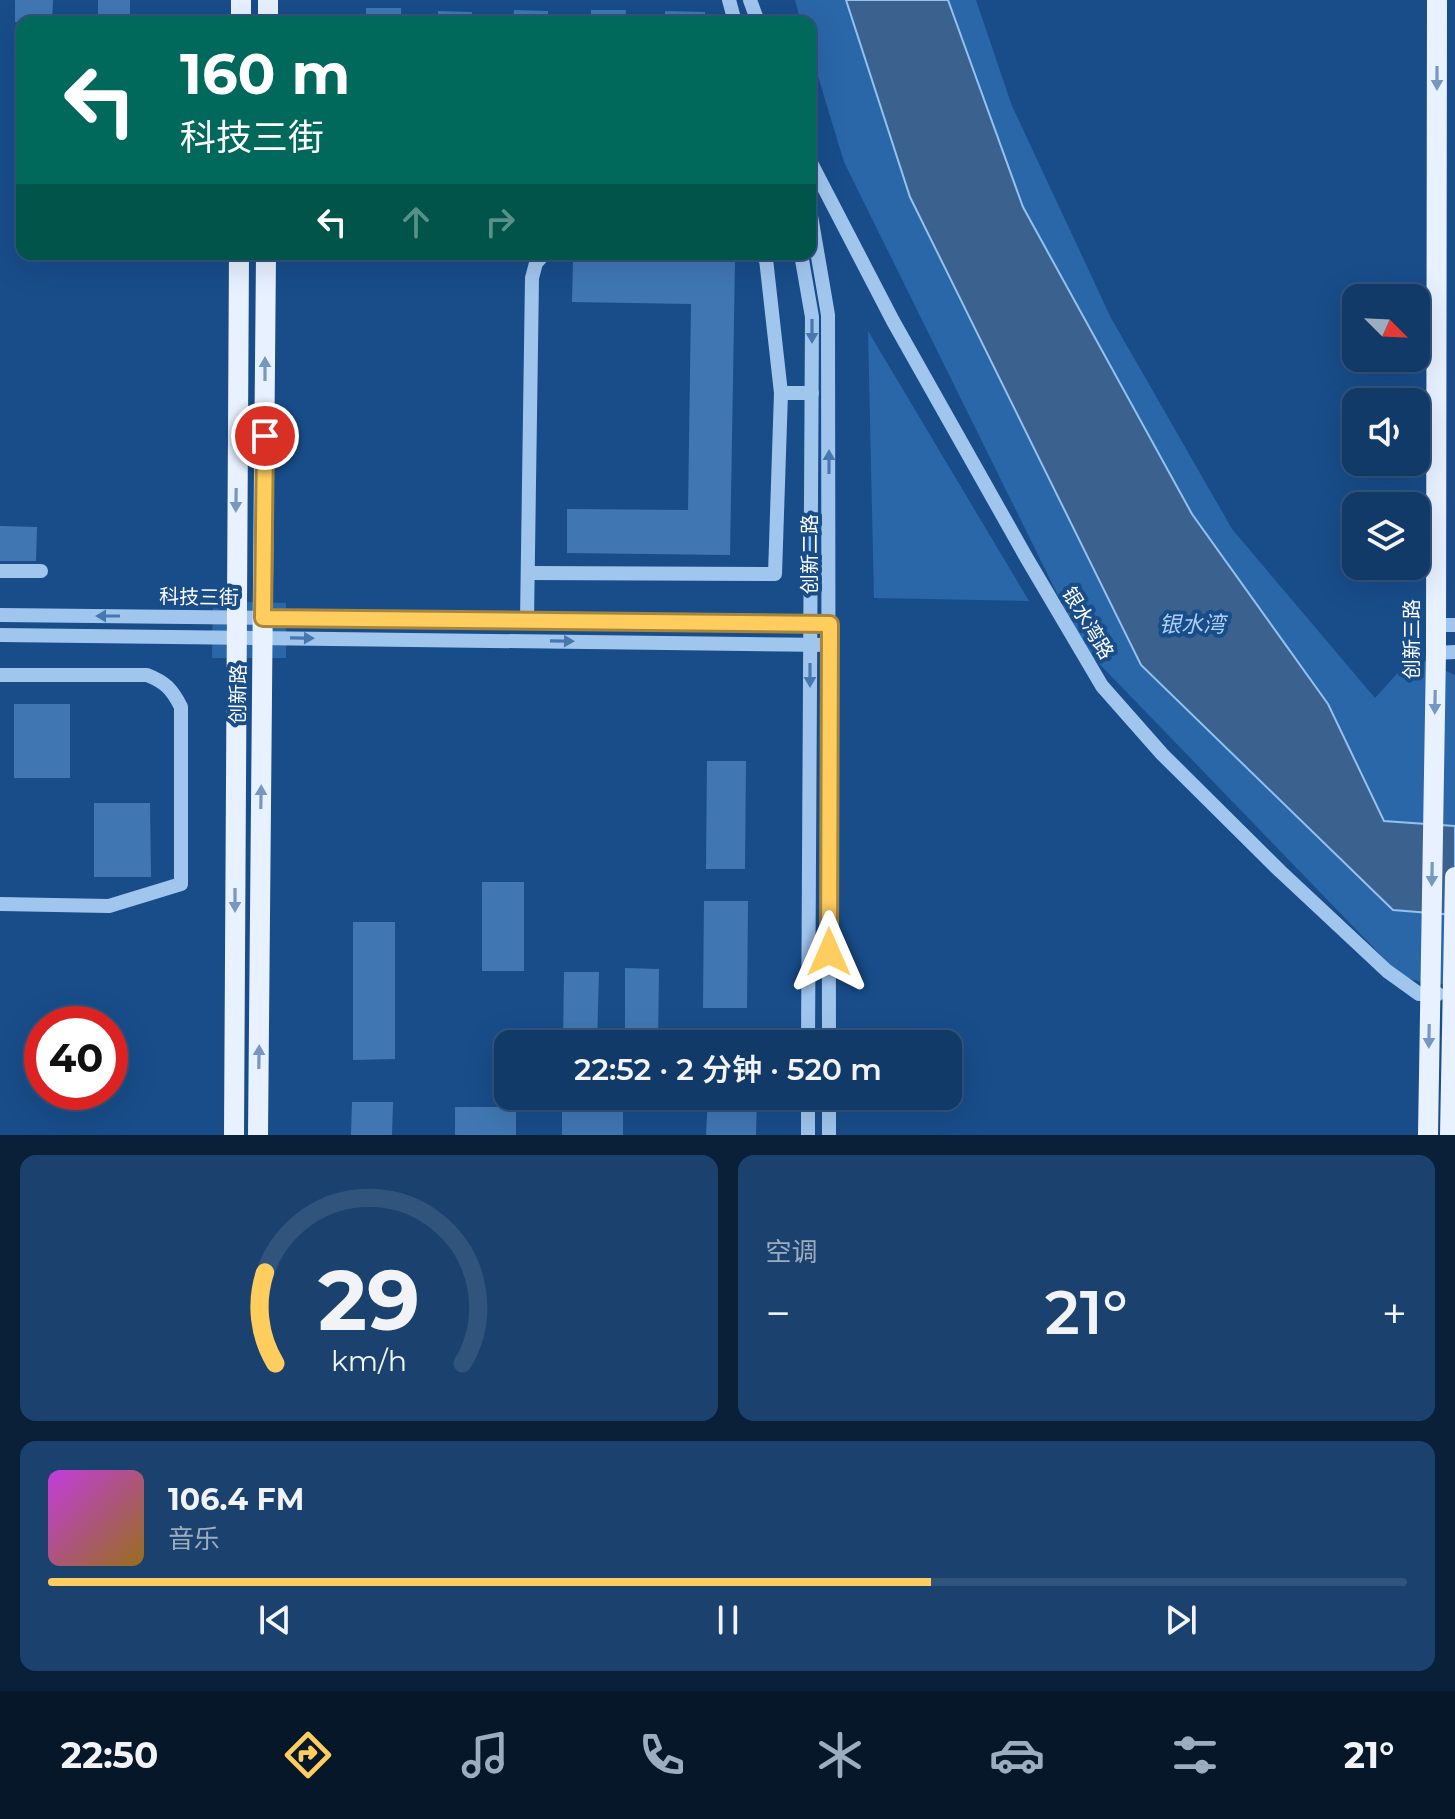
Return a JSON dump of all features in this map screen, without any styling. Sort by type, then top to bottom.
[{"type":"main road","name":"创新三路","points":[[1428,1135],[1434,796],[1446,652],[1437,0]]},
{"type":"main road","name":"创新路","points":[[234,1135],[239,260]]},
{"type":"main road","name":"创新路","points":[[258,1135],[266,260]]},
{"type":"main road","points":[[1450,1135],[1455,877]]},
{"type":"street","name":"银水湾路","points":[[816,173],[893,321],[1102,686],[1162,754],[1387,971],[1419,994],[1454,994]]},
{"type":"street","name":"创新二路","points":[[816,245],[828,315],[829,1030]]},
{"type":"street","points":[[527,621],[532,278],[539,260]]},
{"type":"street","points":[[528,573],[775,574],[781,393],[766,260]]},
{"type":"street","name":"创新二路","points":[[802,260],[812,317],[808,1030]]},
{"type":"street","points":[[781,393],[812,393]]},
{"type":"street","points":[[0,571],[41,571]]},
{"type":"street","name":"科技三街","points":[[0,615],[235,627],[830,645]]},
{"type":"street","name":"科技三街","points":[[263,628],[527,621],[830,624]]},
{"type":"street","name":"科技三街","points":[[0,635],[235,627]]},
{"type":"street","points":[[0,675],[147,675],[161,680],[172,689],[181,707],[181,884],[109,906],[0,904]]},
{"type":"street","points":[[808,1110],[808,1135]]},
{"type":"street","points":[[829,1110],[829,1135]]},
{"type":"shaded area","points":[[795,0],[976,0],[1012,106],[1111,318],[1232,529],[1375,698],[1413,656],[1455,675],[1455,984],[1430,984],[1402,977],[1084,648],[844,162],[816,70],[816,16],[799,16]]},
{"type":"shaded area","points":[[868,331],[1029,601],[874,598]]},
{"type":"shaded area","points":[[213,601],[286,603],[286,658],[212,658]]},
{"type":"water","name":"银水湾","points":[[846,0],[948,0],[1023,207],[1192,514],[1328,704],[1384,821],[1455,826],[1455,915],[1393,910],[1141,665],[910,197]]},
{"type":"building","points":[[15,0],[53,0],[52,16],[16,16],[15,22]]},
{"type":"building","points":[[98,0],[130,0],[130,16],[98,16]]},
{"type":"building","points":[[366,8],[401,8],[401,16],[366,16]]},
{"type":"building","points":[[514,10],[548,11],[548,16],[514,16]]},
{"type":"building","points":[[591,10],[626,10],[626,16],[591,16]]},
{"type":"building","points":[[438,11],[472,12],[472,16],[438,16]]},
{"type":"building","points":[[665,11],[705,12],[705,16],[665,16]]},
{"type":"building","points":[[573,260],[735,261],[730,555],[567,553],[567,509],[688,510],[691,304],[572,302]]},
{"type":"building","points":[[0,526],[37,527],[36,561],[0,561]]},
{"type":"building","points":[[14,704],[70,704],[70,778],[14,778]]},
{"type":"building","points":[[707,761],[746,761],[745,869],[706,869]]},
{"type":"building","points":[[94,803],[150,803],[151,877],[94,877]]},
{"type":"building","points":[[482,882],[524,882],[524,971],[482,971]]},
{"type":"building","points":[[704,901],[748,901],[747,1008],[703,1008]]},
{"type":"building","points":[[353,922],[395,922],[395,1059],[353,1060]]},
{"type":"building","points":[[625,968],[659,969],[658,1030],[625,1030]]},
{"type":"building","points":[[564,972],[599,972],[597,1030],[563,1030]]},
{"type":"building","points":[[352,1102],[393,1102],[392,1135],[351,1135]]},
{"type":"building","points":[[455,1107],[516,1110],[516,1135],[455,1135]]},
{"type":"building","points":[[562,1110],[623,1110],[623,1135],[562,1135]]},
{"type":"building","points":[[707,1110],[757,1110],[756,1135],[706,1135]]},
{"type":"route","points":[[265,436],[263,618],[830,624],[829,952]]}]
